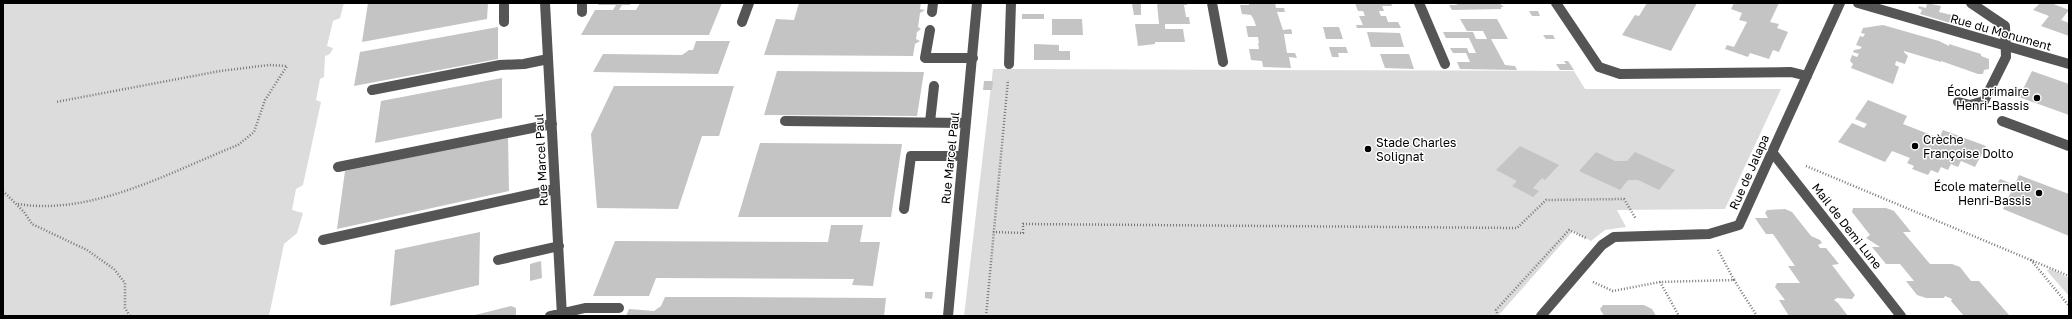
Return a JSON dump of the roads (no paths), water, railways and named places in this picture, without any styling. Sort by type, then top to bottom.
[{"type":"street","points":[[504,3],[504,22]]},
{"type":"street","name":"Rue Marcel Paul","points":[[546,3],[562,314]]},
{"type":"street","points":[[582,3],[582,12]]},
{"type":"street","points":[[742,22],[749,3]]},
{"type":"street","name":"Rue Marcel Paul","points":[[948,316],[978,3]]},
{"type":"street","points":[[1009,64],[1011,3]]},
{"type":"street","points":[[1212,3],[1223,62]]},
{"type":"street","points":[[1419,3],[1445,64]]},
{"type":"street","points":[[1556,3],[1599,67],[1620,74],[1791,72],[1807,76]]},
{"type":"street","name":"Rue de Jalapa","points":[[1541,316],[1541,314],[1602,245],[1614,237],[1709,234],[1739,225],[1840,3]]},
{"type":"street","name":"Rue du Monument","points":[[1858,3],[2069,64]]},
{"type":"street","points":[[1958,102],[1970,105],[1984,101],[2006,57],[2007,46],[2005,26],[1994,17],[1971,3]]},
{"type":"street","points":[[930,30],[925,58],[973,58]]},
{"type":"street","points":[[372,90],[500,65],[524,64],[548,59]]},
{"type":"street","points":[[930,122],[934,86]]},
{"type":"street","points":[[785,121],[966,123]]},
{"type":"street","points":[[2002,121],[2069,146]]},
{"type":"street","points":[[338,167],[552,124]]},
{"type":"street","name":"Mail de Demi Lune","points":[[1772,152],[1901,316]]},
{"type":"street","points":[[904,209],[911,156],[963,156]]},
{"type":"street","points":[[323,240],[555,189]]},
{"type":"street","points":[[498,260],[559,246]]},
{"type":"street","points":[[550,316],[585,308],[619,308]]},
{"type":"place","name":"École primaire Henri-Bassis","points":[[2037,98]]},
{"type":"place","name":"Crèche Françoise Dolto","points":[[1915,146]]},
{"type":"place","name":"Stade Charles Solignat","points":[[1368,149]]},
{"type":"place","name":"École maternelle Henri-Bassis","points":[[2039,193]]}]
